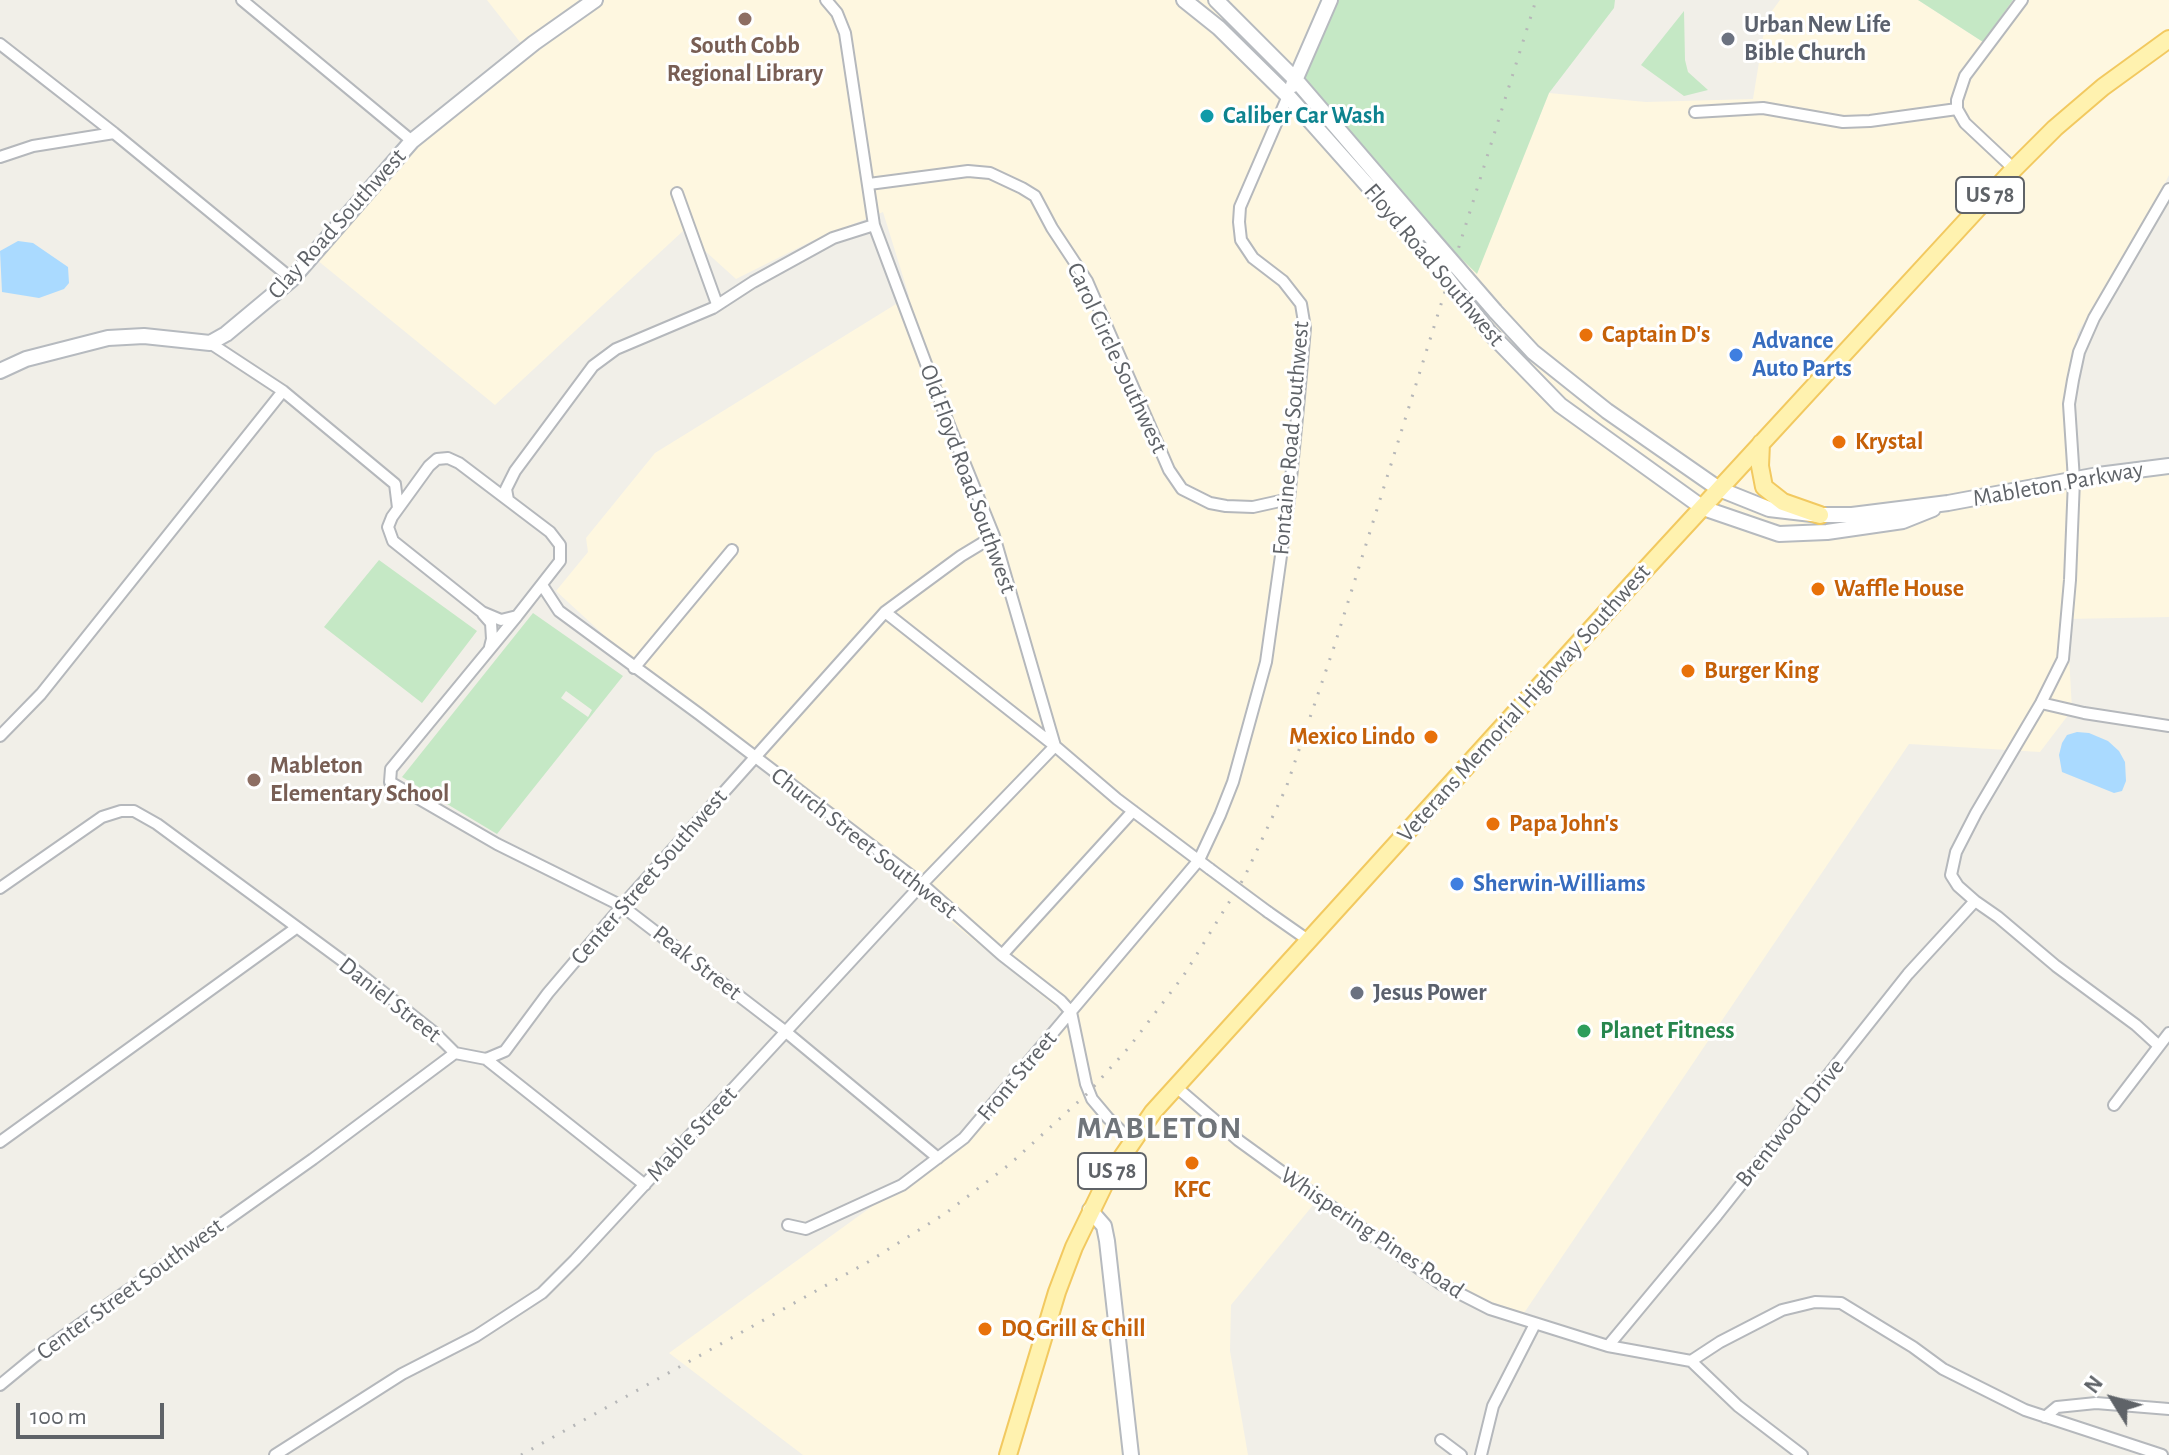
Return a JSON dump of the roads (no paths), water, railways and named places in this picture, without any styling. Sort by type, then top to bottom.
[{"type":"main road","name":"Clay Road Southwest","points":[[210,343],[234,328],[292,279],[412,141],[534,43],[595,0]]},
{"type":"main road","name":"Floyd Road Southwest","points":[[1184,0],[1219,28],[1288,96],[1533,352],[1588,396],[1719,489]]},
{"type":"main road","name":"Floyd Road Southwest","points":[[1216,0],[1295,79],[1427,242],[1489,332],[1560,405],[1703,508]]},
{"type":"main road","name":"Fontaine Road Southwest","points":[[1288,96],[1330,0]]},
{"type":"main road","name":"Veterans Memorial Highway Southwest","points":[[1008,1455],[1057,1292],[1090,1210],[1131,1141],[1175,1086],[2014,169],[2103,87],[2169,39]]},
{"type":"main road","points":[[0,371],[26,359],[108,338],[144,336],[210,343]]},
{"type":"main road","points":[[1761,443],[1760,466],[1764,487],[1783,502],[1820,515]]},
{"type":"main road","name":"Mableton Parkway","points":[[1719,489],[1769,509],[1852,515],[1948,503],[2169,466]]},
{"type":"main road","name":"Mableton Parkway","points":[[1703,508],[1779,534],[1827,532],[1903,521],[1948,503]]},
{"type":"main road","points":[[1090,1210],[1104,1226],[1109,1251],[1131,1455]]},
{"type":"street","points":[[242,0],[412,141]]},
{"type":"street","name":"Old Floyd Road Southwest","points":[[826,0],[837,13],[845,33],[874,225],[994,536],[1055,746]]},
{"type":"street","points":[[2014,169],[1971,129],[1957,109],[1958,92],[1965,76],[2022,0]]},
{"type":"street","points":[[0,44],[292,279]]},
{"type":"street","name":"Fontaine Road Southwest","points":[[1199,860],[1233,782],[1266,662],[1289,499],[1304,314],[1295,293],[1253,258],[1241,240],[1239,222],[1240,207],[1288,96]]},
{"type":"street","points":[[1695,112],[1763,108],[1843,122],[1957,109]]},
{"type":"street","points":[[0,157],[33,146],[114,133]]},
{"type":"street","name":"Carol Circle Southwest","points":[[869,184],[968,171],[990,173],[1035,196],[1087,281],[1169,470],[1182,489],[1210,503],[1226,506],[1253,507],[1289,499]]},
{"type":"street","points":[[2159,1046],[1975,901],[1951,875],[1956,852],[2063,659],[2074,480],[2069,404],[2079,352],[2094,318],[2169,189]]},
{"type":"street","points":[[677,193],[717,304]]},
{"type":"street","points":[[508,500],[506,489],[515,471],[593,366],[616,349],[717,304],[801,254],[833,238],[874,225]]},
{"type":"street","points":[[210,343],[283,391],[395,484],[398,508]]},
{"type":"street","points":[[0,736],[60,671],[283,391]]},
{"type":"street","points":[[448,458],[485,482],[550,532],[560,545],[560,561],[488,652],[492,639],[491,623],[482,612],[393,541],[388,527],[398,508],[437,459],[448,458]]},
{"type":"street","points":[[485,482],[496,483],[515,471]]},
{"type":"street","points":[[395,484],[420,478]]},
{"type":"street","name":"Center Street Southwest","points":[[486,1059],[505,1051],[548,993],[622,906],[885,612],[961,556],[994,536]]},
{"type":"street","points":[[634,668],[732,550]]},
{"type":"street","name":"Church Street Southwest","points":[[542,585],[559,611],[688,705],[922,884],[1071,1012]]},
{"type":"street","points":[[528,603],[559,611]]},
{"type":"street","points":[[482,612],[501,620],[517,616]]},
{"type":"street","points":[[885,612],[1133,811],[1308,940]]},
{"type":"street","name":"Peak Street","points":[[488,652],[391,769],[390,782],[497,844],[622,906],[786,1032],[938,1158]]},
{"type":"street","points":[[2041,703],[2169,726]]},
{"type":"street","name":"Mable Street","points":[[275,1455],[402,1374],[476,1336],[542,1293],[922,884],[1055,746]]},
{"type":"street","name":"Daniel Street","points":[[0,888],[102,817],[134,811],[157,824],[355,970],[455,1053],[486,1059],[645,1185]]},
{"type":"street","points":[[1002,955],[1133,811]]},
{"type":"street","name":"Front Street","points":[[788,1225],[806,1229],[902,1185],[964,1138],[1199,860]]},
{"type":"street","name":"Brentwood Drive","points":[[1608,1346],[1717,1215],[1908,974],[1975,901]]},
{"type":"street","points":[[0,1142],[296,928]]},
{"type":"street","points":[[1071,1012],[1092,1099],[1131,1141]]},
{"type":"street","points":[[2114,1105],[2169,1033]]},
{"type":"street","name":"Center Street Southwest","points":[[0,1385],[34,1357],[313,1159],[455,1053]]},
{"type":"street","name":"Whispering Pines Road","points":[[1175,1086],[1251,1150],[1441,1284],[1490,1309],[1535,1324],[1608,1346],[1691,1361]]},
{"type":"street","points":[[1802,1455],[1738,1406],[1691,1361],[1782,1310],[1815,1302],[1841,1303],[1943,1369],[2025,1410],[2162,1455]]},
{"type":"street","points":[[1481,1455],[1493,1406],[1535,1324]]},
{"type":"street","points":[[2045,1417],[2057,1407],[2096,1403],[2169,1409]]},
{"type":"street","points":[[1441,1440],[1461,1455]]},
{"type":"water","points":[[18,241],[33,243],[68,267],[69,283],[64,289],[39,298],[2,292],[0,251]]},
{"type":"water","points":[[2077,732],[2108,741],[2119,751],[2125,762],[2126,781],[2122,791],[2114,793],[2062,772],[2059,755],[2062,743],[2067,735]]},
{"type":"railway","points":[[521,1455],[868,1262],[946,1213],[1010,1164],[1089,1092],[1130,1046],[1184,975],[1244,878],[1286,788],[1334,647],[1536,0]]},
{"type":"place","name":"South Cobb Regional Library","points":[[745,19]]},
{"type":"place","name":"Urban New Life Bible Church","points":[[1728,39]]},
{"type":"place","name":"Caliber Car Wash","points":[[1207,116]]},
{"type":"place","name":"Captain D's","points":[[1586,335]]},
{"type":"place","name":"Advance Auto Parts","points":[[1736,355]]},
{"type":"place","name":"Krystal","points":[[1839,442]]},
{"type":"place","name":"Waffle House","points":[[1818,589]]},
{"type":"place","name":"Burger King","points":[[1688,671]]},
{"type":"place","name":"Mexico Lindo","points":[[1431,737]]},
{"type":"place","name":"Mableton Elementary School","points":[[254,780]]},
{"type":"place","name":"Papa John's","points":[[1493,824]]},
{"type":"place","name":"Sherwin-Williams","points":[[1457,884]]},
{"type":"place","name":"Jesus Power","points":[[1357,993]]},
{"type":"place","name":"Planet Fitness","points":[[1584,1031]]},
{"type":"place","name":"KFC","points":[[1192,1163]]},
{"type":"place","name":"DQ Grill & Chill","points":[[985,1329]]},
{"type":"district","name":"MABLETON","points":[[1160,1128]]}]
